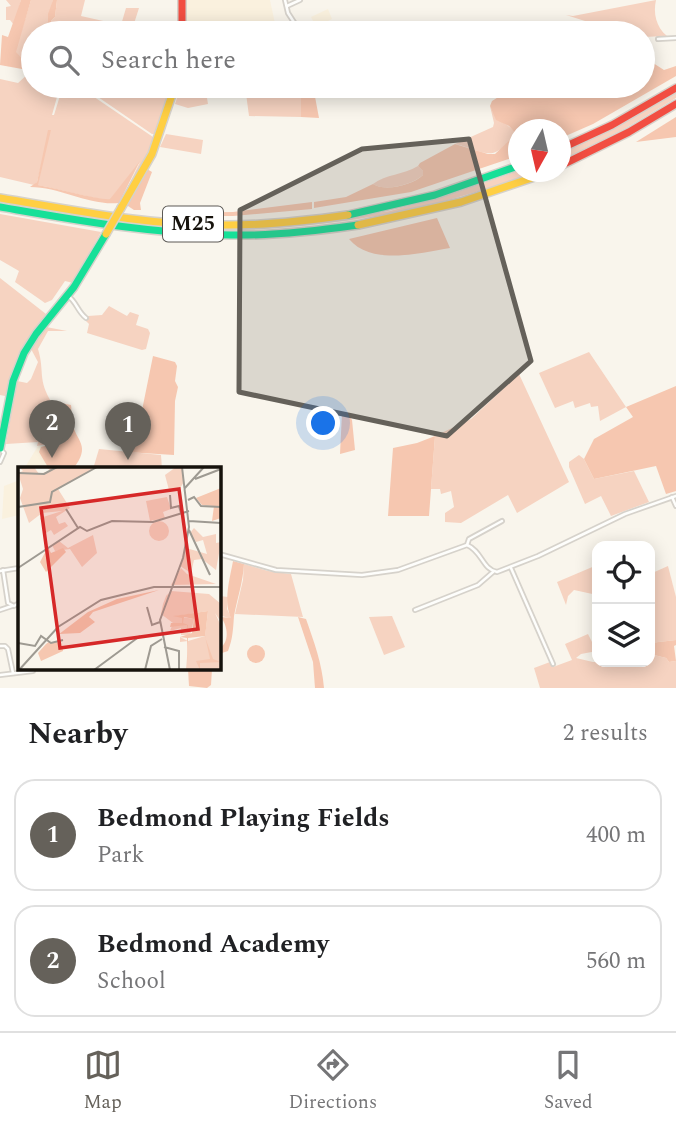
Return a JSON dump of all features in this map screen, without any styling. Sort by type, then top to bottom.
[{"type":"main road","points":[[182,0],[182,21]]},
{"type":"main road","points":[[571,144],[612,125],[676,88]]},
{"type":"main road","points":[[0,449],[13,381],[20,361],[36,334],[67,296],[121,208],[152,151],[171,98]]},
{"type":"main road","points":[[571,161],[611,142],[676,104]]},
{"type":"main road","name":"M25","points":[[0,198],[176,223],[286,223],[387,208],[508,170]]},
{"type":"main road","name":"M25","points":[[0,207],[186,233],[276,233],[374,223],[450,206],[520,182]]},
{"type":"street","points":[[285,0],[294,21]]},
{"type":"street","points":[[286,6],[300,0]]},
{"type":"street","points":[[658,39],[676,38]]},
{"type":"street","points":[[67,296],[86,317]]},
{"type":"street","points":[[0,449],[4,453],[0,462]]},
{"type":"street","points":[[415,610],[478,585],[493,572],[510,568],[625,514],[674,497],[676,506]]},
{"type":"street","points":[[220,554],[276,570],[362,575],[398,570],[467,545],[470,539],[502,521]]},
{"type":"street","points":[[467,545],[475,549],[486,567],[493,572]]},
{"type":"street","points":[[510,568],[553,664]]},
{"type":"street","points":[[1,571],[7,601],[12,606]]},
{"type":"street","points":[[0,610],[18,603]]},
{"type":"street","points":[[0,646],[8,649],[13,673]]},
{"type":"street","points":[[0,675],[33,672]]},
{"type":"highlighted area","points":[[469,139],[531,361],[447,436],[239,392],[240,210],[362,149]]},
{"type":"shaded area","points":[[6,0],[21,0],[14,25],[10,20],[6,20],[6,7],[11,6]]},
{"type":"shaded area","points":[[21,0],[31,0],[25,21],[21,21],[21,35],[16,52],[21,58],[21,69],[0,65],[2,35],[8,37]]},
{"type":"shaded area","points":[[31,0],[53,0],[50,21],[25,21]]},
{"type":"shaded area","points":[[53,0],[57,0],[55,17],[51,21],[48,21]]},
{"type":"shaded area","points":[[57,0],[85,0],[81,16],[103,21],[51,21],[55,17]]},
{"type":"shaded area","points":[[185,0],[270,0],[274,21],[186,21]]},
{"type":"shaded area","points":[[656,0],[656,20],[667,36],[655,36],[655,21],[585,21],[566,15],[573,16]]},
{"type":"shaded area","points":[[126,8],[139,8],[135,21],[122,21]]},
{"type":"shaded area","points":[[328,9],[332,19],[313,21],[311,17]]},
{"type":"shaded area","points":[[21,32],[21,59],[15,52]]},
{"type":"shaded area","points":[[655,64],[664,70],[676,66],[676,76],[655,88]]},
{"type":"shaded area","points":[[0,79],[18,83],[21,80],[21,98],[57,98],[52,115],[59,98],[96,98],[153,137],[155,140],[152,147],[120,203],[140,162],[110,200],[37,185],[50,130],[34,185],[0,177]]},
{"type":"shaded area","points":[[676,93],[676,98],[626,128],[571,156],[571,148]]},
{"type":"shaded area","points":[[100,98],[167,98],[164,108],[167,109],[157,134],[152,134]]},
{"type":"shaded area","points":[[177,98],[207,98],[208,104],[188,108],[175,104]]},
{"type":"shaded area","points":[[247,98],[301,98],[301,117],[249,116]]},
{"type":"shaded area","points":[[301,98],[315,98],[319,118],[301,117]]},
{"type":"shaded area","points":[[497,98],[638,98],[571,134],[571,119],[508,119],[508,126],[496,120],[490,106]]},
{"type":"shaded area","points":[[490,106],[496,117],[508,126],[508,142],[500,149],[489,153],[455,144],[493,127]]},
{"type":"shaded area","points":[[676,117],[676,137],[636,142]]},
{"type":"shaded area","points":[[48,130],[51,130],[38,185],[110,199],[140,161],[119,203],[97,202],[30,187],[37,182]]},
{"type":"shaded area","points":[[166,134],[203,140],[201,154],[160,147]]},
{"type":"shaded area","points":[[508,142],[508,159],[411,192],[314,208],[314,202],[346,197],[373,184],[391,187],[413,182],[423,175],[418,166],[420,163],[455,144],[495,154]]},
{"type":"shaded area","points":[[418,166],[423,175],[412,182],[391,187],[373,184],[383,178]]},
{"type":"shaded area","points":[[147,169],[152,172],[140,203],[141,210],[134,210],[125,204]]},
{"type":"shaded area","points":[[508,174],[508,181],[417,208],[296,226],[390,211]]},
{"type":"shaded area","points":[[312,202],[312,209],[233,216],[176,216],[163,213],[233,212]]},
{"type":"shaded area","points":[[0,214],[101,232],[73,283],[65,281],[52,300],[45,303],[15,282],[19,271],[0,260]]},
{"type":"shaded area","points":[[437,218],[450,248],[397,256],[383,255],[358,247],[349,239]]},
{"type":"shaded area","points":[[0,278],[46,314],[19,354],[5,396],[0,395]]},
{"type":"shaded area","points":[[109,306],[127,316],[130,312],[139,315],[136,325],[148,329],[150,333],[146,349],[87,333],[89,324],[85,320],[88,316],[102,315]]},
{"type":"shaded area","points":[[46,327],[67,331],[48,331],[38,349],[43,381],[52,403],[59,440],[56,443],[37,446],[38,442],[6,444],[17,381],[27,383],[31,379],[38,362],[31,349]]},
{"type":"shaded area","points":[[589,352],[626,407],[600,421],[598,406],[591,407],[590,403],[575,408],[573,401],[555,408],[539,373]]},
{"type":"shaded area","points":[[153,356],[175,362],[177,366],[174,455],[126,452],[138,430]]},
{"type":"shaded area","points":[[519,374],[569,482],[517,513],[508,495],[461,523],[445,522],[445,513],[454,507],[451,491],[441,494],[440,489],[431,489],[435,436],[471,419]]},
{"type":"shaded area","points":[[676,386],[676,491],[666,494],[656,466],[594,479],[584,459],[594,439],[633,417],[626,407]]},
{"type":"shaded area","points":[[55,402],[71,405],[71,420],[82,449],[74,467],[48,467],[39,452],[41,447],[59,440],[50,404]]},
{"type":"shaded area","points":[[342,413],[347,413],[352,420],[355,450],[340,454]]},
{"type":"shaded area","points":[[435,436],[429,516],[388,516],[393,448]]},
{"type":"shaded area","points":[[38,446],[72,446],[75,467],[25,467]]},
{"type":"shaded area","points":[[99,449],[161,455],[162,467],[94,467]]},
{"type":"shaded area","points":[[579,455],[584,459],[594,479],[634,471],[649,502],[611,516],[601,496],[585,504],[569,467],[569,462]]},
{"type":"shaded area","points":[[18,479],[18,515],[2,519],[4,486]]},
{"type":"shaded area","points":[[233,561],[244,564],[230,646],[228,651],[220,654],[227,634],[221,617],[231,618],[227,597]]},
{"type":"shaded area","points":[[244,564],[291,574],[303,617],[235,614]]},
{"type":"shaded area","points":[[668,566],[676,597],[676,640],[655,642],[655,572]]},
{"type":"shaded area","points":[[592,567],[592,594],[574,590],[568,596],[566,605],[557,582]]},
{"type":"shaded area","points":[[220,596],[228,597],[227,609],[232,619],[220,615]]},
{"type":"shaded area","points":[[392,616],[405,647],[384,655],[369,617]]},
{"type":"shaded area","points":[[298,617],[306,619],[320,661],[324,688],[315,688],[313,662]]},
{"type":"shaded area","points":[[588,634],[592,642],[592,652],[576,658],[592,662],[592,667],[655,667],[655,655],[666,658],[669,662],[676,661],[676,688],[540,688],[534,668],[550,662],[553,667],[572,660],[565,644]]},
{"type":"shaded area","points":[[676,640],[676,661],[669,662],[666,658],[655,655],[655,642]]},
{"type":"shaded area","points":[[252,645],[260,645],[265,654],[263,661],[252,663],[247,658],[247,650]]},
{"type":"shaded area","points":[[188,670],[212,670],[211,685],[207,688],[189,686]]},
{"type":"traffic: fast","points":[[348,215],[435,195],[508,169]]},
{"type":"traffic: fast","points":[[0,207],[114,226],[201,234],[278,234],[358,225]]},
{"type":"traffic: fast","points":[[0,448],[13,381],[24,353],[74,287],[106,234]]},
{"type":"traffic: slow","points":[[121,208],[152,154],[171,98]]},
{"type":"traffic: slow","points":[[358,225],[461,202],[520,182]]},
{"type":"traffic: slow","points":[[0,198],[110,216],[192,224],[268,224],[348,215]]},
{"type":"traffic: slow","points":[[106,234],[121,208]]},
{"type":"traffic: jam","points":[[182,0],[182,21]]},
{"type":"traffic: jam","points":[[571,144],[612,125],[676,88]]},
{"type":"traffic: jam","points":[[571,161],[629,132],[676,104]]},
{"type":"place","name":"Bedmond Academy","points":[[52,458]]},
{"type":"place","name":"Bedmond Playing Fields","points":[[128,460]]}]
